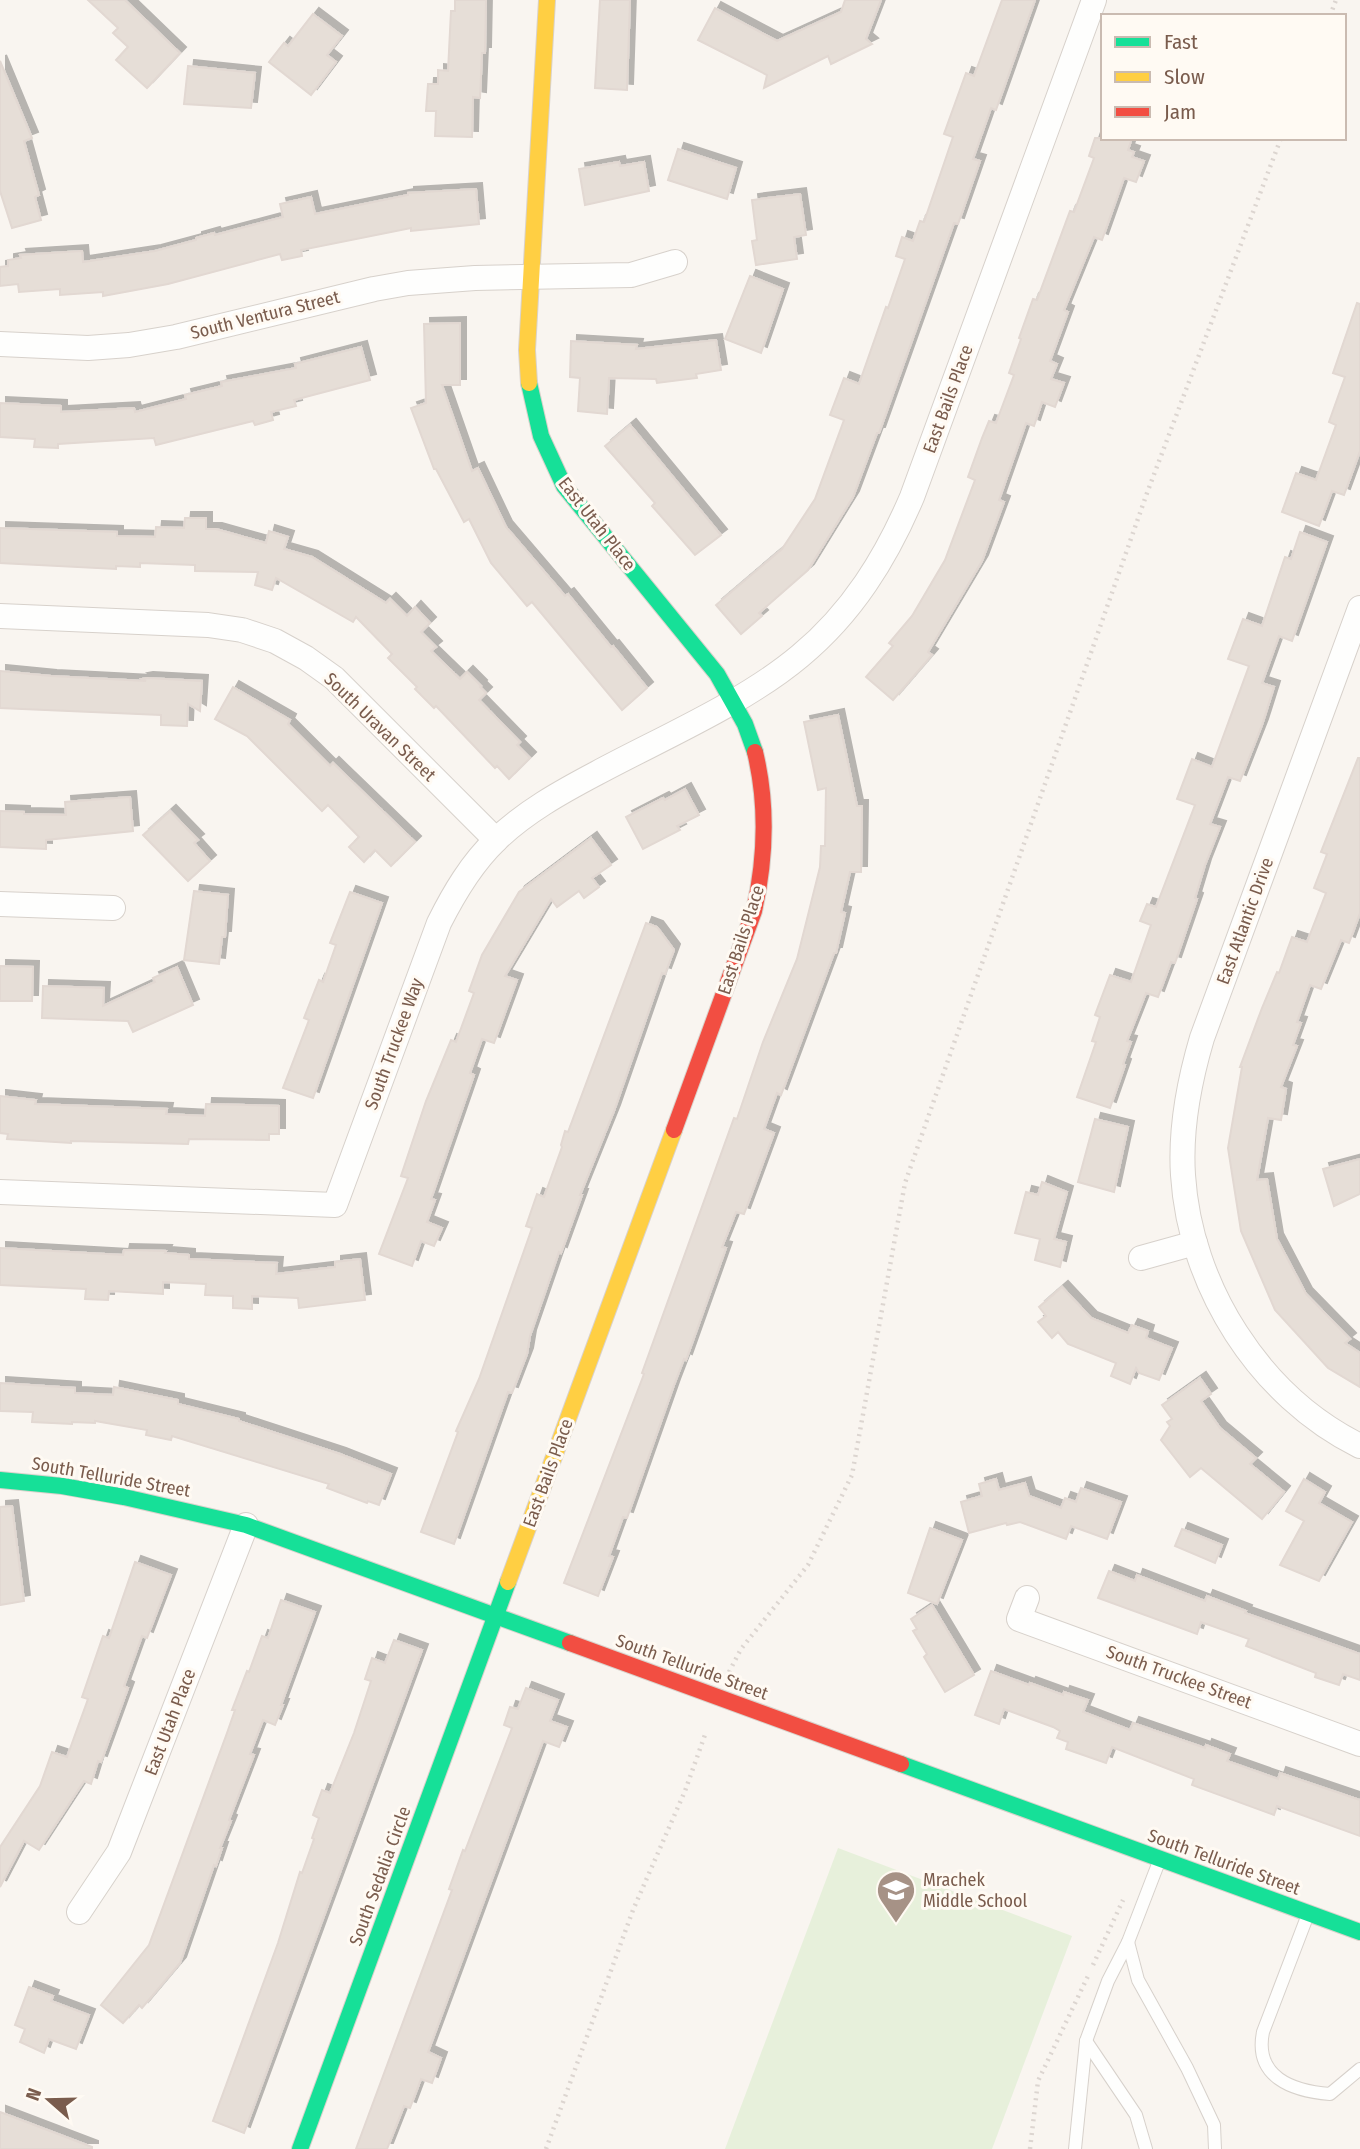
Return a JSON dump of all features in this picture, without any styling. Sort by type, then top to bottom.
[{"type":"street","name":"East Utah Place","points":[[547,0],[527,350],[528,389],[534,423],[547,456],[564,486],[711,664],[734,700]]},
{"type":"street","name":"East Bails Place","points":[[496,1616],[754,911],[761,883],[766,811],[759,768],[734,700],[789,665],[829,630],[855,600],[896,533],[912,497],[1094,0]]},
{"type":"street","points":[[530,278],[631,275],[675,262]]},
{"type":"street","name":"South Ventura Street","points":[[0,344],[89,348],[129,345],[176,337],[408,283],[475,278],[530,278]]},
{"type":"street","name":"East Atlantic Drive","points":[[1360,608],[1192,1071],[1184,1122],[1183,1174],[1187,1209],[1206,1276],[1248,1351],[1296,1402],[1323,1424],[1360,1446]]},
{"type":"street","name":"South Uravan Street","points":[[0,616],[208,625],[275,641],[334,678],[496,840]]},
{"type":"street","name":"South Truckee Way","points":[[0,1192],[335,1205],[439,923],[476,862],[525,815],[561,792],[734,700]]},
{"type":"street","points":[[0,904],[113,908]]},
{"type":"street","points":[[1141,1258],[1195,1242]]},
{"type":"street","name":"South Telluride Street","points":[[0,1480],[90,1489],[137,1497],[246,1525],[1360,1932]]},
{"type":"street","name":"East Utah Place","points":[[79,1912],[119,1852],[246,1525]]},
{"type":"street","name":"South Truckee Street","points":[[1027,1598],[1019,1619],[1360,1744]]},
{"type":"street","name":"South Sedalia Circle","points":[[300,2149],[496,1616]]},
{"type":"lane","points":[[1074,2149],[1086,2041],[1108,1981],[1128,1942],[1160,1859]]},
{"type":"lane","points":[[1309,1913],[1263,2032],[1260,2046],[1265,2065],[1280,2080],[1306,2092],[1330,2094],[1360,2069]]},
{"type":"lane","points":[[1128,1942],[1138,1980],[1187,2068],[1214,2125],[1215,2149]]},
{"type":"lane","points":[[1086,2041],[1136,2115],[1146,2149]]},
{"type":"path","points":[[727,1676],[741,1649],[808,1565],[852,1475],[905,1183],[1147,493],[1280,140]]},
{"type":"path","points":[[546,2149],[633,1910],[685,1791],[706,1732]]},
{"type":"path","points":[[1030,2149],[1038,2081],[1126,1891]]},
{"type":"green space","points":[[838,1848],[1072,1936],[992,2149],[725,2149]]},
{"type":"building","points":[[88,0],[125,0],[180,53],[147,88],[116,60],[128,47],[113,33],[118,28]]},
{"type":"building","points":[[455,0],[486,0],[485,53],[482,53],[480,98],[473,97],[472,137],[435,136],[436,111],[426,111],[428,84],[438,84],[438,70],[448,71],[451,11],[455,11]]},
{"type":"building","points":[[600,0],[630,0],[627,90],[595,88]]},
{"type":"building","points":[[845,0],[881,0],[866,39],[872,44],[831,64],[828,56],[764,88],[767,75],[698,40],[715,8],[777,41],[841,12]]},
{"type":"building","points":[[1002,0],[1035,0],[996,110],[991,108],[973,159],[980,161],[958,224],[954,223],[879,433],[853,497],[808,570],[759,613],[762,616],[741,634],[716,605],[782,549],[815,499],[844,420],[830,415],[844,378],[859,384],[905,259],[896,256],[902,237],[913,241],[920,221],[924,222],[953,137],[944,134],[966,73],[974,76]]},
{"type":"building","points":[[313,14],[342,36],[327,55],[336,62],[311,95],[269,62],[284,43],[288,46]]},
{"type":"building","points":[[0,61],[32,138],[24,141],[39,195],[35,197],[41,220],[12,228],[0,191]]},
{"type":"building","points":[[188,66],[255,73],[251,108],[184,104]]},
{"type":"building","points":[[1095,138],[1131,140],[1128,150],[1134,152],[1132,157],[1144,161],[1136,182],[1124,178],[1102,240],[1094,237],[1064,310],[1068,312],[1050,361],[1057,364],[1051,379],[1064,383],[1055,407],[1042,402],[1034,426],[1026,423],[999,500],[1004,502],[982,561],[928,652],[932,655],[893,700],[866,677],[893,646],[889,643],[912,616],[945,560],[975,480],[968,477],[989,421],[996,423],[1014,375],[1009,373],[1021,339],[1019,338],[1033,299],[1037,300],[1070,211],[1074,212],[1094,158],[1089,156]]},
{"type":"building","points":[[678,149],[736,168],[727,199],[668,180]]},
{"type":"building","points":[[619,162],[620,166],[644,162],[649,191],[585,205],[579,169]]},
{"type":"building","points":[[476,189],[479,224],[411,231],[411,228],[301,250],[302,256],[282,260],[280,254],[168,284],[103,296],[103,292],[60,295],[60,289],[19,292],[18,284],[0,286],[0,267],[8,266],[8,260],[21,258],[20,255],[82,251],[83,262],[155,251],[214,233],[215,235],[283,217],[280,204],[311,197],[315,214],[408,193]]},
{"type":"building","points":[[800,194],[806,235],[794,237],[797,259],[756,265],[752,241],[757,240],[752,200]]},
{"type":"building","points":[[750,276],[783,289],[761,353],[725,339]]},
{"type":"building","points":[[1357,303],[1360,304],[1360,451],[1344,495],[1332,491],[1319,526],[1282,512],[1296,473],[1316,480],[1336,425],[1329,422],[1345,377],[1333,373]]},
{"type":"building","points":[[460,323],[460,385],[442,385],[472,471],[478,468],[506,527],[565,596],[568,594],[647,688],[622,710],[532,602],[527,606],[491,563],[469,519],[464,522],[434,469],[411,408],[426,403],[424,324]]},
{"type":"building","points":[[716,340],[721,370],[696,374],[697,378],[657,383],[656,379],[609,378],[607,414],[578,411],[580,378],[570,377],[571,341],[637,345],[636,349]]},
{"type":"building","points":[[361,347],[370,380],[294,400],[296,406],[271,412],[273,420],[255,425],[253,421],[156,445],[154,438],[58,444],[58,448],[34,447],[35,439],[0,437],[0,403],[61,406],[61,412],[134,408],[135,412],[186,399],[185,395],[222,386],[221,382],[296,368],[295,364]]},
{"type":"building","points":[[630,425],[721,535],[695,555],[652,506],[655,503],[605,446]]},
{"type":"building","points":[[185,518],[206,518],[206,529],[216,529],[266,543],[269,531],[288,537],[284,549],[312,557],[386,603],[390,599],[407,616],[415,607],[430,623],[421,632],[436,647],[431,651],[460,679],[467,672],[481,686],[486,693],[479,700],[520,742],[517,745],[530,758],[509,779],[497,766],[495,768],[436,706],[434,708],[415,689],[417,687],[388,658],[392,654],[356,617],[353,622],[276,578],[272,590],[255,585],[258,572],[195,571],[195,565],[140,563],[140,567],[116,566],[116,569],[0,563],[0,528],[117,532],[117,536],[155,537],[156,527],[184,528]]},
{"type":"building","points":[[1300,532],[1327,542],[1292,641],[1279,636],[1262,683],[1274,687],[1240,781],[1228,777],[1210,824],[1220,827],[1205,865],[1195,898],[1197,899],[1175,963],[1171,962],[1158,997],[1146,993],[1127,1041],[1131,1042],[1110,1108],[1077,1097],[1096,1042],[1092,1041],[1100,1017],[1095,1015],[1110,975],[1131,982],[1151,925],[1140,921],[1147,904],[1156,907],[1195,805],[1177,799],[1192,759],[1212,767],[1249,666],[1228,659],[1243,619],[1262,626],[1285,557],[1291,559]]},
{"type":"building","points":[[0,671],[146,681],[142,679],[202,681],[200,711],[188,704],[187,726],[161,725],[161,715],[0,708]]},
{"type":"building","points":[[233,687],[290,720],[288,724],[330,766],[333,763],[415,842],[391,866],[375,850],[364,862],[349,847],[359,837],[328,805],[322,811],[247,736],[215,719]]},
{"type":"building","points":[[838,715],[857,806],[862,806],[861,872],[850,872],[836,953],[781,1095],[777,1093],[764,1129],[774,1133],[744,1214],[736,1212],[722,1247],[726,1248],[627,1518],[623,1517],[609,1556],[613,1557],[598,1596],[564,1583],[644,1374],[642,1373],[734,1118],[737,1119],[763,1042],[797,959],[820,867],[821,846],[825,846],[826,788],[818,790],[804,722]]},
{"type":"building","points":[[1358,758],[1360,913],[1349,943],[1341,940],[1321,989],[1310,985],[1297,1022],[1301,1023],[1293,1045],[1297,1046],[1281,1087],[1286,1089],[1281,1120],[1268,1118],[1257,1180],[1267,1179],[1277,1239],[1306,1294],[1350,1339],[1345,1343],[1360,1353],[1360,1387],[1328,1368],[1275,1310],[1241,1231],[1228,1148],[1240,1067],[1292,937],[1307,942],[1326,893],[1314,888],[1327,854],[1321,852]]},
{"type":"building","points":[[685,789],[699,815],[677,826],[680,830],[643,849],[626,817]]},
{"type":"building","points":[[130,797],[133,831],[46,840],[46,849],[0,847],[0,811],[66,815],[65,802]]},
{"type":"building","points":[[170,811],[198,840],[194,843],[210,861],[188,881],[143,835]]},
{"type":"building","points":[[591,838],[611,865],[592,878],[599,887],[584,898],[579,891],[557,907],[551,899],[505,976],[517,980],[494,1043],[482,1039],[470,1073],[474,1075],[431,1199],[435,1200],[427,1222],[442,1228],[434,1246],[421,1241],[412,1266],[379,1254],[408,1178],[401,1176],[426,1101],[451,1040],[456,1042],[474,993],[469,991],[482,955],[519,892]]},
{"type":"building","points":[[194,891],[228,895],[225,937],[222,937],[219,964],[184,960]]},
{"type":"building","points":[[350,892],[382,903],[313,1098],[283,1088],[309,1020],[304,1018],[319,980],[323,982],[336,945],[330,943]]},
{"type":"building","points":[[646,923],[657,927],[674,950],[665,974],[662,973],[614,1111],[580,1195],[561,1253],[559,1252],[530,1336],[527,1354],[512,1393],[508,1392],[454,1544],[421,1532],[532,1228],[526,1226],[537,1194],[544,1197],[565,1131],[568,1132]]},
{"type":"building","points":[[0,966],[33,967],[32,1001],[0,1001]]},
{"type":"building","points":[[177,967],[193,1005],[133,1032],[128,1021],[42,1018],[43,986],[104,988],[103,1006],[155,982],[153,978]]},
{"type":"building","points":[[0,1096],[36,1100],[35,1104],[167,1109],[166,1114],[205,1116],[206,1104],[279,1106],[279,1134],[269,1134],[269,1140],[189,1139],[188,1144],[71,1143],[7,1139],[8,1134],[0,1133]]},
{"type":"building","points":[[1095,1119],[1128,1127],[1114,1192],[1078,1182]]},
{"type":"building","points":[[1360,1159],[1360,1194],[1334,1206],[1323,1169]]},
{"type":"building","points":[[1042,1182],[1067,1192],[1054,1239],[1066,1242],[1060,1267],[1035,1260],[1040,1239],[1015,1233],[1026,1192],[1038,1195]]},
{"type":"building","points":[[0,1248],[123,1255],[124,1250],[166,1251],[165,1253],[189,1255],[189,1259],[277,1263],[276,1274],[335,1267],[335,1262],[360,1259],[365,1300],[299,1308],[298,1298],[252,1296],[252,1309],[233,1308],[233,1296],[205,1295],[206,1284],[163,1282],[163,1294],[109,1291],[108,1300],[85,1299],[86,1289],[0,1285]]},
{"type":"building","points":[[1062,1287],[1091,1318],[1128,1333],[1132,1325],[1148,1331],[1146,1338],[1172,1348],[1159,1380],[1139,1373],[1136,1368],[1130,1384],[1111,1376],[1116,1363],[1068,1344],[1058,1332],[1052,1338],[1038,1322],[1046,1316],[1039,1307]]},
{"type":"building","points":[[1200,1378],[1211,1394],[1201,1401],[1220,1428],[1256,1458],[1250,1464],[1284,1492],[1262,1519],[1201,1468],[1190,1477],[1161,1440],[1170,1426],[1167,1422],[1172,1419],[1162,1405]]},
{"type":"building","points":[[0,1383],[75,1388],[75,1393],[113,1395],[114,1387],[178,1400],[178,1404],[239,1419],[391,1474],[379,1505],[368,1501],[367,1503],[327,1488],[329,1484],[172,1436],[171,1440],[146,1435],[147,1430],[95,1421],[72,1424],[32,1422],[33,1412],[0,1411]]},
{"type":"building","points":[[996,1479],[999,1490],[1025,1483],[1029,1496],[1061,1508],[1065,1498],[1076,1502],[1081,1488],[1121,1502],[1107,1539],[1071,1526],[1066,1539],[1020,1522],[969,1533],[961,1502],[982,1496],[979,1484]]},
{"type":"building","points":[[1304,1479],[1325,1492],[1319,1503],[1352,1522],[1319,1581],[1280,1565],[1304,1521],[1286,1511]]},
{"type":"building","points":[[12,1506],[24,1601],[0,1605],[0,1507]]},
{"type":"building","points":[[930,1528],[962,1540],[937,1604],[908,1593]]},
{"type":"building","points":[[1182,1529],[1222,1545],[1215,1563],[1175,1546]]},
{"type":"building","points":[[135,1562],[171,1575],[147,1638],[142,1636],[124,1686],[128,1688],[101,1762],[98,1761],[91,1784],[84,1781],[39,1850],[24,1841],[0,1887],[0,1847],[40,1786],[52,1752],[67,1757],[88,1699],[82,1697],[103,1636],[109,1638]]},
{"type":"building","points":[[1109,1571],[1135,1581],[1137,1575],[1205,1601],[1207,1596],[1246,1611],[1245,1613],[1360,1654],[1360,1680],[1343,1674],[1339,1685],[1315,1677],[1316,1673],[1246,1646],[1249,1639],[1201,1622],[1197,1634],[1098,1598]]},
{"type":"building","points":[[281,1600],[315,1612],[283,1705],[275,1725],[263,1720],[250,1754],[254,1755],[180,1963],[142,2008],[139,2005],[123,2023],[101,2005],[149,1945],[235,1710],[232,1710],[262,1636],[268,1638]]},
{"type":"building","points":[[932,1605],[974,1675],[945,1692],[924,1657],[927,1654],[913,1631],[917,1629],[911,1619]]},
{"type":"building","points":[[394,1640],[422,1650],[244,2133],[213,2121],[314,1839],[312,1838],[319,1818],[313,1815],[322,1790],[330,1793],[354,1733],[371,1681],[365,1679],[372,1658],[385,1663]]},
{"type":"building","points":[[991,1671],[1029,1685],[1030,1683],[1063,1695],[1064,1692],[1088,1700],[1083,1712],[1130,1730],[1133,1723],[1205,1748],[1206,1745],[1230,1754],[1227,1761],[1278,1779],[1280,1773],[1360,1800],[1360,1836],[1277,1806],[1274,1815],[1192,1785],[1194,1779],[1112,1747],[1106,1763],[1066,1749],[1068,1742],[1057,1738],[1060,1731],[1004,1709],[999,1724],[975,1715]]},
{"type":"building","points":[[526,1688],[558,1700],[550,1721],[567,1727],[559,1747],[543,1741],[428,2052],[441,2058],[432,2083],[421,2079],[410,2108],[404,2106],[387,2149],[356,2149],[452,1890],[449,1889],[463,1850],[465,1851],[512,1728],[504,1725],[510,1707],[518,1709]]},
{"type":"building","points":[[29,1987],[53,1996],[51,2001],[89,2015],[76,2049],[49,2039],[44,2053],[20,2042],[25,2029],[15,2025]]},
{"type":"building","points":[[0,2112],[92,2147],[92,2149],[0,2149]]},
{"type":"traffic: fast","points":[[529,383],[541,436],[564,486],[717,674],[745,724],[755,752]]},
{"type":"traffic: fast","points":[[0,1480],[62,1486],[124,1497],[246,1525],[570,1643]]},
{"type":"traffic: fast","points":[[300,2149],[508,1582]]},
{"type":"traffic: fast","points":[[901,1764],[1360,1932]]},
{"type":"traffic: slow","points":[[529,383],[527,350],[547,0]]},
{"type":"traffic: slow","points":[[508,1582],[674,1130]]},
{"type":"traffic: jam","points":[[674,1130],[754,911],[764,832],[762,792],[755,752]]},
{"type":"traffic: jam","points":[[570,1643],[901,1764]]},
{"type":"place","name":"Mrachek Middle School","points":[[896,1924]]}]
